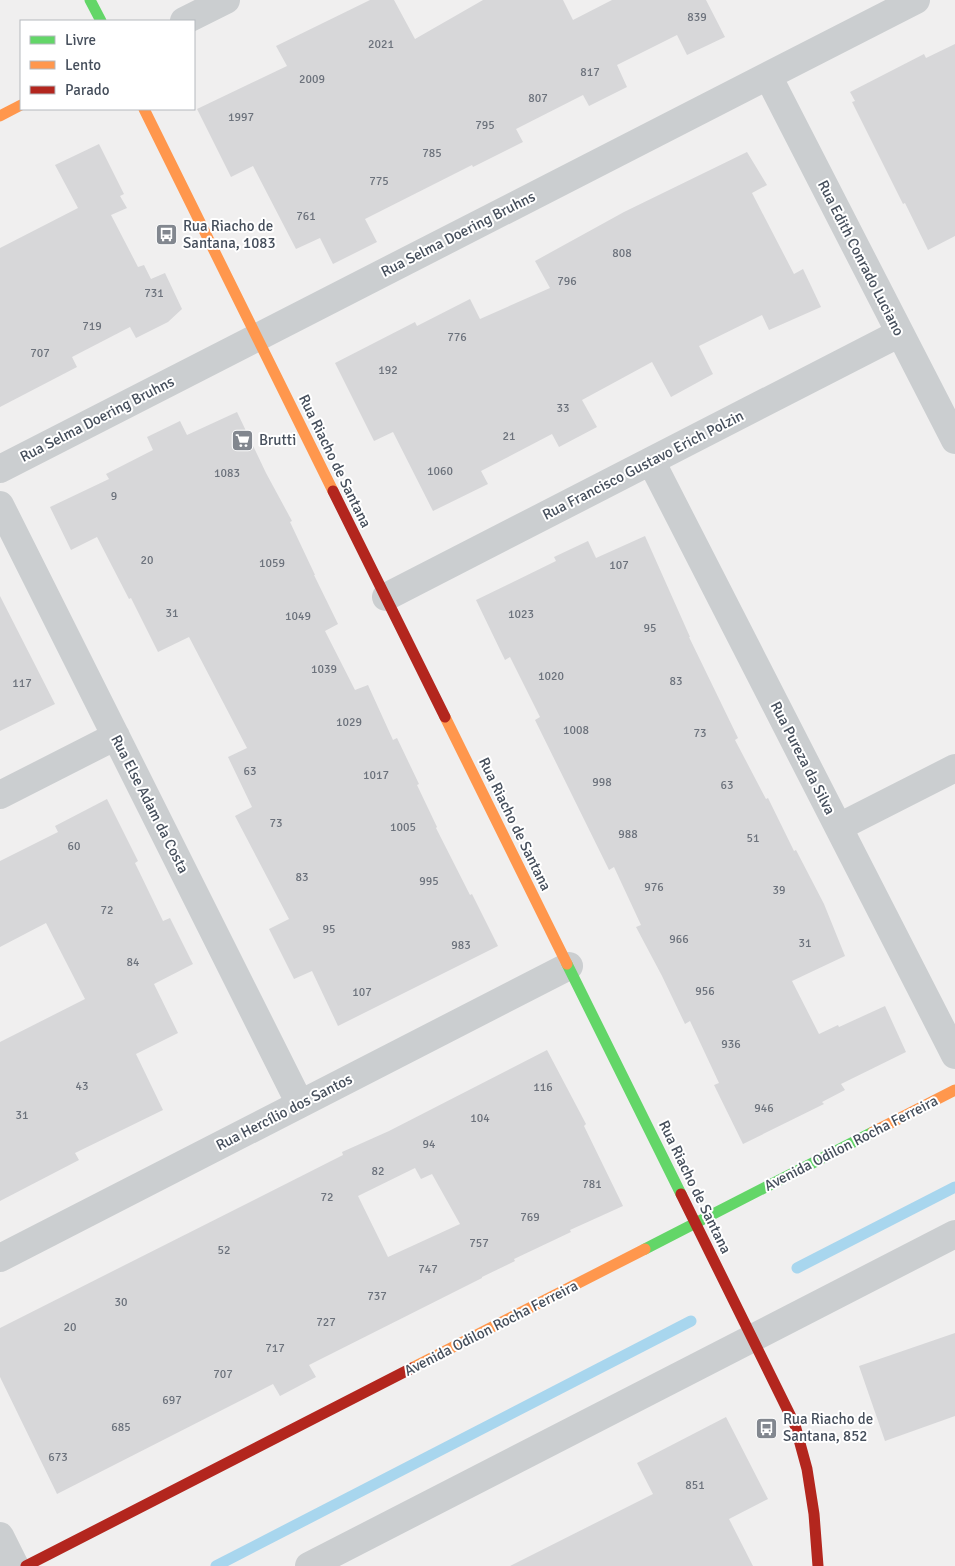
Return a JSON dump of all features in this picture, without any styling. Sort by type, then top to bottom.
[{"type":"street","points":[[90,0],[100,20]]},
{"type":"street","points":[[186,20],[226,0]]},
{"type":"street","name":"Rua Selma Doering Bruhns","points":[[0,469],[916,0]]},
{"type":"street","name":"Rua Edith Conrado Luciano","points":[[768,76],[955,440]]},
{"type":"street","points":[[0,116],[20,106]]},
{"type":"street","name":"Rua Riacho de Santana","points":[[144,110],[754,1337],[795,1425],[807,1469],[814,1514],[818,1566]]},
{"type":"street","name":"Rua Francisco Gustavo Erich Polzin","points":[[386,597],[900,333]]},
{"type":"street","name":"Rua Pureza da Silva","points":[[651,461],[955,1055]]},
{"type":"street","name":"Rua Else Adam da Costa","points":[[0,505],[300,1104]]},
{"type":"street","points":[[0,796],[116,736]]},
{"type":"street","points":[[839,827],[955,768]]},
{"type":"street","name":"Rua Hercílio dos Santos","points":[[0,1258],[569,966]]},
{"type":"street","name":"Avenida Odilon Rocha Ferreira","points":[[26,1566],[955,1090]]},
{"type":"street","points":[[309,1566],[955,1234]]},
{"type":"street","points":[[0,1536],[16,1566]]},
{"type":"building","points":[[370,0],[394,0],[415,39],[483,0],[563,0],[573,20],[612,0],[706,0],[725,37],[687,55],[677,35],[617,65],[627,87],[589,106],[583,95],[516,129],[523,142],[473,167],[472,165],[365,219],[377,242],[333,264],[320,238],[296,249],[253,166],[231,177],[197,109],[287,66],[276,46]]},
{"type":"building","points":[[955,44],[955,236],[928,250],[852,102],[855,101],[850,92],[924,54],[926,58]]},
{"type":"building","points":[[99,144],[124,194],[120,196],[127,208],[111,215],[138,267],[144,265],[151,279],[165,273],[182,309],[168,322],[136,338],[130,327],[72,357],[77,367],[0,407],[0,248],[78,208],[55,165]]},
{"type":"building","points":[[747,152],[767,185],[752,193],[794,274],[803,269],[821,307],[769,330],[762,315],[699,346],[713,374],[671,397],[652,362],[582,400],[597,427],[559,447],[552,434],[481,471],[488,484],[433,511],[393,432],[374,441],[335,363],[415,322],[417,326],[470,299],[480,319],[550,288],[535,261],[624,212]]},
{"type":"building","points":[[237,412],[266,473],[292,521],[290,522],[338,624],[325,631],[355,690],[368,685],[393,740],[397,738],[419,784],[417,785],[436,828],[498,946],[338,1026],[312,971],[294,979],[269,929],[289,919],[235,816],[252,807],[228,757],[247,748],[189,637],[158,652],[97,537],[71,550],[50,507],[109,479],[106,474],[153,450],[147,437],[180,421],[187,435]]},
{"type":"building","points":[[645,536],[689,637],[738,738],[735,740],[824,904],[845,956],[792,981],[819,1034],[885,1006],[906,1052],[841,1084],[845,1090],[822,1102],[824,1104],[743,1144],[714,1085],[719,1083],[690,1021],[685,1024],[636,927],[641,925],[614,867],[609,870],[535,720],[540,717],[510,657],[505,660],[476,600],[556,561],[554,557],[588,541],[596,558]]},
{"type":"building","points":[[0,596],[55,704],[0,731]]},
{"type":"building","points":[[107,799],[138,861],[135,863],[163,921],[170,918],[193,964],[154,984],[178,1033],[136,1054],[163,1110],[75,1153],[79,1160],[0,1201],[0,1042],[85,999],[46,923],[0,947],[0,861],[58,832],[55,826]]},
{"type":"building","points":[[547,1050],[586,1124],[584,1126],[623,1206],[570,1230],[571,1232],[514,1259],[515,1261],[309,1365],[316,1377],[280,1396],[273,1384],[57,1494],[0,1377],[0,1328],[343,1155],[342,1152],[389,1131]],"holes":[[[415,1168],[421,1179],[432,1174],[460,1224],[388,1257],[358,1196]]]},
{"type":"building","points":[[955,1333],[955,1416],[885,1441],[859,1366]]},
{"type":"building","points":[[726,1417],[768,1499],[729,1519],[753,1566],[510,1566],[653,1494],[637,1463]]},
{"type":"waterway","points":[[797,1268],[955,1187]]},
{"type":"waterway","points":[[216,1566],[691,1321]]},
{"type":"traffic: fast","points":[[90,0],[100,20]]},
{"type":"traffic: fast","points":[[567,964],[681,1194]]},
{"type":"traffic: fast","points":[[645,1249],[873,1132]]},
{"type":"traffic: slow","points":[[0,116],[20,106]]},
{"type":"traffic: slow","points":[[144,110],[333,491]]},
{"type":"traffic: slow","points":[[445,717],[567,964]]},
{"type":"traffic: slow","points":[[873,1132],[955,1090]]},
{"type":"traffic: slow","points":[[412,1368],[645,1249]]},
{"type":"traffic: jam","points":[[333,491],[445,717]]},
{"type":"traffic: jam","points":[[681,1194],[795,1425],[807,1469],[814,1514],[818,1566]]},
{"type":"traffic: jam","points":[[26,1566],[412,1368]]},
{"type":"place","name":"Rua Riacho de Santana, 1083","points":[[167,235]]},
{"type":"place","name":"Brutti","points":[[243,440]]},
{"type":"place","name":"Rua Riacho de Santana, 852","points":[[767,1428]]}]
